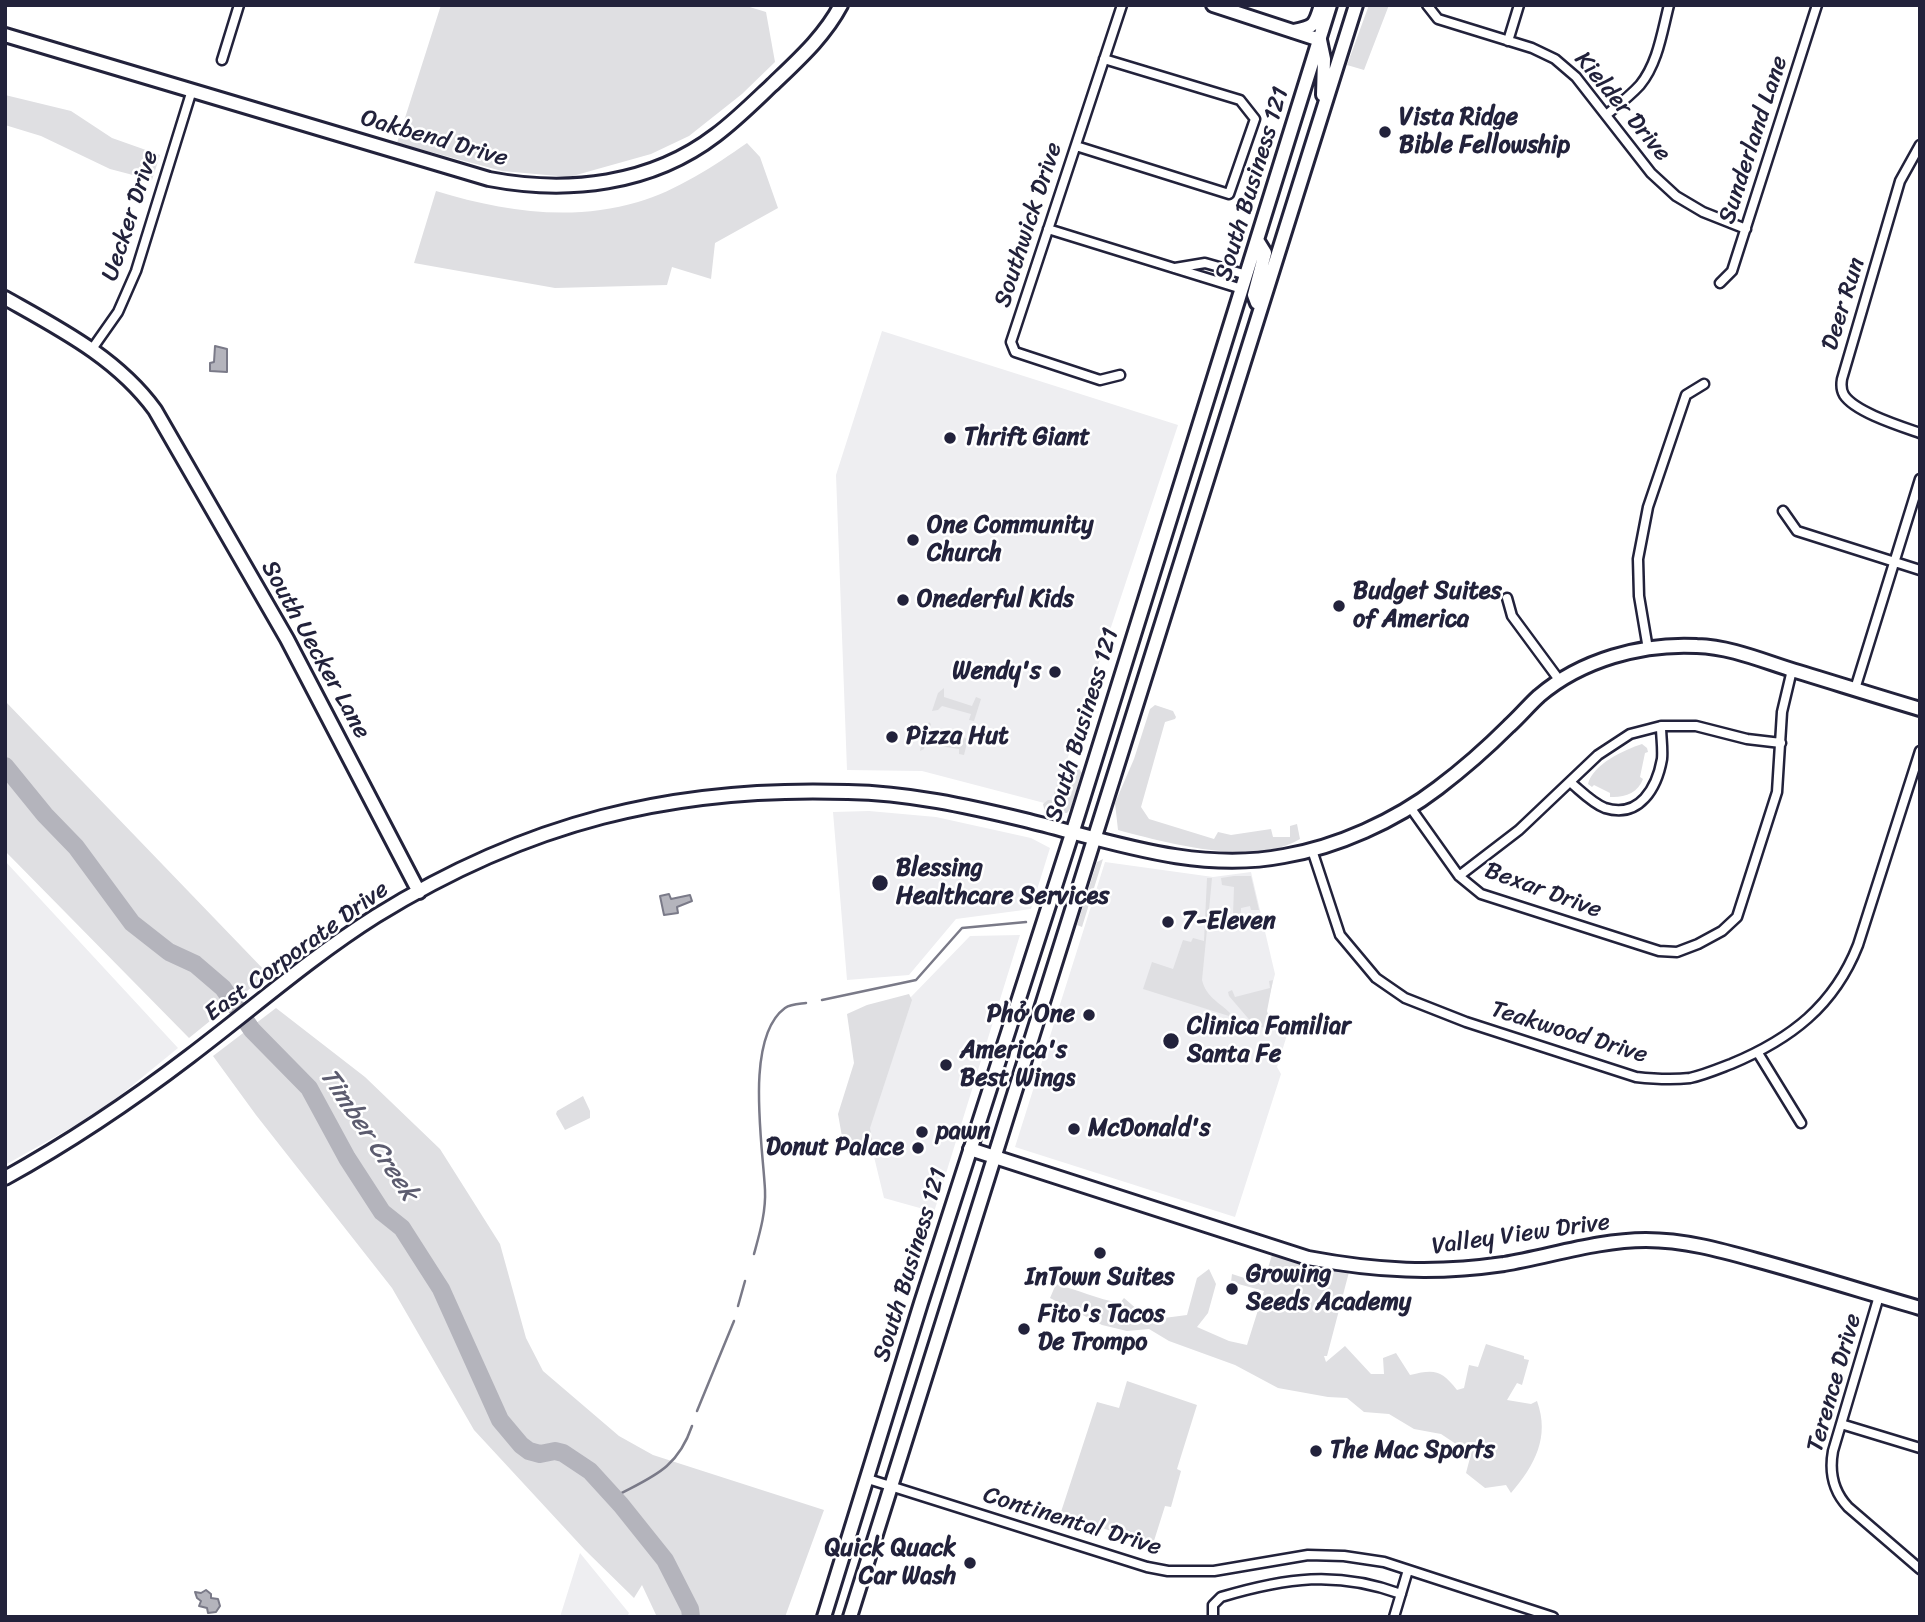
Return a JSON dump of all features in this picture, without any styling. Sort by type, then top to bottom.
[{"type":"main road","name":"Oakbend Drive","points":[[5,35],[489,178],[519,184],[602,184],[654,169],[715,136],[802,57],[830,26],[841,5]]},
{"type":"main road","points":[[1213,5],[1320,40],[1324,59],[1324,106]]},
{"type":"main road","points":[[1294,31],[1312,27],[1321,5]]},
{"type":"main road","name":"South Business 121","points":[[824,1617],[1330,5]]},
{"type":"main road","name":"South Business 121","points":[[850,1617],[1355,9]]},
{"type":"main road","points":[[1257,240],[1265,253],[1254,295],[1255,300],[1261,304]]},
{"type":"main road","name":"South Uecker Lane","points":[[5,298],[92,349],[122,372],[145,396],[169,430],[287,639],[419,892]]},
{"type":"main road","points":[[1153,570],[1175,578]]},
{"type":"main road","name":"East Corporate Drive","points":[[5,1178],[82,1133],[190,1056],[270,993],[373,918],[419,892],[533,837],[581,821],[669,801],[733,794],[830,791],[901,795],[976,808],[1151,853],[1214,860],[1261,860],[1312,850],[1357,834],[1410,807],[1459,772],[1540,695],[1587,666],[1616,656],[1678,645],[1726,649],[1920,709]]},
{"type":"main road","name":"Valley View Drive","points":[[970,1149],[1308,1258],[1359,1268],[1414,1272],[1455,1269],[1504,1264],[1611,1243],[1668,1241],[1728,1252],[1920,1308]]},
{"type":"street","points":[[222,60],[239,5]]},
{"type":"street","name":"Southwick Drive","points":[[1120,375],[1100,380],[1015,352],[1011,342],[1122,5]]},
{"type":"street","name":"Kielder Drive","points":[[1427,5],[1438,19],[1555,59],[1576,78],[1651,173],[1676,196],[1703,212],[1746,229]]},
{"type":"street","points":[[1508,41],[1519,5]]},
{"type":"street","points":[[1606,115],[1639,86],[1648,72],[1654,60],[1669,5]]},
{"type":"street","name":"Sunderland Lane","points":[[1720,283],[1732,271],[1817,5]]},
{"type":"street","points":[[1076,146],[1229,194],[1255,119],[1240,100],[1104,59]]},
{"type":"street","name":"Uecker Drive","points":[[92,349],[118,312],[136,271],[192,90]]},
{"type":"street","name":"Deer Run","points":[[1918,150],[1900,181],[1841,388],[1850,402],[1860,408],[1920,433]]},
{"type":"street","points":[[1048,229],[1242,289]]},
{"type":"street","points":[[1172,269],[1205,263],[1247,275]]},
{"type":"street","points":[[1648,649],[1639,596],[1639,569],[1648,508],[1686,396],[1704,384]]},
{"type":"street","points":[[1855,689],[1920,479]]},
{"type":"street","points":[[1783,511],[1797,531],[1920,570]]},
{"type":"street","points":[[1507,598],[1512,616],[1560,681]]},
{"type":"street","name":"Bexar Drive","points":[[1410,807],[1459,876],[1480,894],[1659,951],[1677,952],[1722,931],[1737,917],[1777,792],[1782,712],[1792,670]]},
{"type":"street","points":[[1570,782],[1605,808],[1624,810],[1639,804],[1651,793],[1657,779],[1662,756],[1661,726]]},
{"type":"street","points":[[1459,876],[1519,830],[1598,755],[1630,734],[1661,726],[1696,726],[1747,739],[1780,743]]},
{"type":"street","name":"Teakwood Drive","points":[[1312,850],[1340,935],[1376,978],[1405,998],[1479,1026],[1636,1077],[1665,1080],[1692,1077],[1758,1053],[1794,1030],[1819,1009],[1847,973],[1920,751]]},
{"type":"street","points":[[1758,1053],[1801,1123]]},
{"type":"street","name":"Terence Drive","points":[[1879,1296],[1841,1424],[1831,1466],[1833,1481],[1848,1507],[1920,1569]]},
{"type":"street","points":[[1841,1424],[1920,1448]]},
{"type":"street","name":"Continental Drive","points":[[868,1479],[1125,1562],[1158,1569],[1214,1571],[1286,1557],[1320,1555],[1369,1559],[1553,1617]]},
{"type":"street","points":[[1394,1617],[1408,1570]]},
{"type":"street","points":[[1213,1617],[1213,1605],[1222,1597],[1295,1579],[1335,1578],[1401,1594]]},
{"type":"shaded area","points":[[441,5],[743,5],[766,12],[775,62],[742,94],[689,136],[651,154],[569,177],[502,171],[397,143]]},
{"type":"shaded area","points":[[1369,5],[1389,5],[1364,70],[1347,65]]},
{"type":"shaded area","points":[[5,95],[71,111],[112,138],[160,155],[152,180],[110,169],[41,136],[5,125]]},
{"type":"shaded area","points":[[747,143],[760,157],[778,208],[715,243],[711,279],[672,267],[667,285],[555,288],[414,263],[436,191],[486,204],[536,212],[587,212],[613,208],[638,202],[680,185]]},
{"type":"shaded area","points":[[882,331],[1178,425],[1052,805],[922,771],[847,770],[836,475]]},
{"type":"shaded area","points":[[215,346],[227,349],[227,372],[210,371],[210,363],[214,362]]},
{"type":"shaded area","points":[[944,688],[944,697],[972,706],[976,697],[981,699],[974,721],[969,720],[971,714],[942,706],[932,711],[938,693]]},
{"type":"shaded area","points":[[5,701],[268,974],[189,1038],[5,851]]},
{"type":"shaded area","points":[[1155,705],[1173,711],[1176,717],[1165,722],[1141,807],[1149,819],[1214,839],[1218,832],[1231,835],[1271,829],[1273,837],[1290,837],[1290,826],[1297,824],[1300,839],[1281,847],[1235,852],[1185,846],[1118,830],[1115,803],[1134,759],[1150,709]]},
{"type":"shaded area","points":[[929,722],[929,731],[962,741],[963,737],[968,739],[964,755],[959,754],[959,749],[925,744],[920,751]]},
{"type":"shaded area","points":[[1642,744],[1648,752],[1645,753],[1640,777],[1643,779],[1634,791],[1620,797],[1610,797],[1610,793],[1588,784],[1603,764]]},
{"type":"shaded area","points":[[1064,763],[1078,767],[1082,773],[1071,808],[1067,813],[1045,813],[1043,804],[1052,800]]},
{"type":"shaded area","points":[[869,811],[936,817],[1031,838],[1050,848],[1031,909],[956,919],[909,975],[847,980],[833,812]]},
{"type":"shaded area","points":[[1103,859],[1082,927],[1077,925],[1097,862]]},
{"type":"shaded area","points":[[5,861],[178,1048],[101,1111],[5,1165]]},
{"type":"shaded area","points":[[1105,862],[1213,877],[1251,872],[1275,974],[1266,1009],[1269,1025],[1287,1035],[1277,1067],[1281,1074],[1235,1217],[1015,1147]]},
{"type":"shaded area","points":[[1251,876],[1259,910],[1251,910],[1250,906],[1241,908],[1241,914],[1233,915],[1234,887],[1222,885],[1221,878]]},
{"type":"shaded area","points":[[1207,878],[1212,878],[1202,980],[1213,999],[1230,1013],[1229,1016],[1143,989],[1152,962],[1173,969],[1183,940],[1191,942],[1193,938],[1204,941]]},
{"type":"shaded area","points":[[669,894],[671,899],[690,895],[692,901],[677,907],[678,913],[664,915],[660,896]]},
{"type":"shaded area","points":[[1020,935],[934,1212],[884,1198],[868,1132],[910,998],[970,936]]},
{"type":"shaded area","points":[[1273,980],[1267,1011],[1271,1024],[1267,1029],[1253,1024],[1228,992],[1232,990],[1235,997],[1270,988],[1269,981]]},
{"type":"shaded area","points":[[909,994],[912,1000],[870,1128],[874,1149],[848,1154],[844,1148],[838,1114],[854,1063],[847,1014],[867,1005]]},
{"type":"shaded area","points":[[276,1008],[365,1077],[440,1149],[500,1244],[526,1338],[543,1371],[619,1436],[653,1455],[824,1510],[785,1617],[657,1617],[642,1585],[634,1598],[585,1550],[474,1430],[392,1288],[213,1056]]},
{"type":"shaded area","points":[[583,1096],[590,1111],[590,1118],[565,1130],[557,1111]]},
{"type":"shaded area","points":[[1272,1255],[1349,1272],[1327,1356],[1324,1356],[1326,1362],[1345,1346],[1371,1374],[1384,1374],[1383,1358],[1396,1353],[1410,1375],[1437,1373],[1457,1390],[1464,1388],[1469,1365],[1478,1367],[1486,1344],[1529,1360],[1522,1385],[1517,1383],[1507,1400],[1531,1404],[1537,1401],[1541,1414],[1541,1439],[1527,1472],[1511,1493],[1506,1485],[1485,1488],[1466,1473],[1471,1454],[1441,1434],[1414,1429],[1389,1414],[1364,1412],[1347,1398],[1278,1388],[1235,1365],[1169,1341],[1149,1329],[1127,1331],[1102,1325],[1050,1298],[1056,1284],[1120,1303],[1124,1298],[1146,1317],[1187,1315],[1197,1278],[1209,1269],[1216,1284],[1208,1313],[1197,1327],[1229,1341],[1247,1345],[1264,1291],[1231,1282],[1232,1274],[1263,1284]]},
{"type":"shaded area","points":[[1127,1381],[1197,1405],[1177,1469],[1181,1471],[1171,1507],[1165,1506],[1153,1544],[1060,1515],[1097,1402],[1119,1408]]},
{"type":"shaded area","points":[[580,1553],[629,1613],[627,1617],[560,1617]]},
{"type":"shaded area","points":[[206,1590],[211,1594],[211,1598],[218,1599],[220,1606],[216,1612],[208,1613],[207,1608],[199,1606],[201,1601],[195,1592]]},
{"type":"waterway","name":"Timber Creek","points":[[5,766],[45,815],[76,847],[132,923],[169,952],[195,964],[223,988],[252,1030],[309,1088],[347,1158],[382,1212],[402,1228],[441,1289],[500,1420],[529,1451],[540,1454],[555,1451],[563,1453],[590,1471],[665,1560],[690,1609],[691,1617]]},
{"type":"waterway","points":[[822,1000],[916,980],[962,928],[1026,922]]},
{"type":"waterway","points":[[754,1254],[765,1198],[759,1094],[764,1043],[772,1023],[785,1008],[806,1003]]},
{"type":"waterway","points":[[738,1306],[745,1281]]},
{"type":"waterway","points":[[697,1411],[734,1321]]},
{"type":"waterway","points":[[614,1497],[651,1477],[670,1463],[679,1453],[692,1426]]},
{"type":"place","name":"Vista Ridge Bible Fellowship","points":[[1385,132]]},
{"type":"place","name":"Thrift Giant","points":[[950,438]]},
{"type":"place","name":"One Community Church","points":[[913,540]]},
{"type":"place","name":"Onederful Kids","points":[[903,600]]},
{"type":"place","name":"Budget Suites of America","points":[[1339,606]]},
{"type":"place","name":"Wendy's","points":[[1055,672]]},
{"type":"place","name":"Pizza Hut","points":[[892,737]]},
{"type":"place","name":"Blessing Healthcare Services","points":[[880,883]]},
{"type":"place","name":"7-Eleven","points":[[1168,922]]},
{"type":"place","name":"Phở One","points":[[1089,1015]]},
{"type":"place","name":"Clinica Familiar Santa Fe","points":[[1171,1041]]},
{"type":"place","name":"America's Best Wings","points":[[946,1065]]},
{"type":"place","name":"McDonald's","points":[[1074,1129]]},
{"type":"place","name":"pawn","points":[[922,1132]]},
{"type":"place","name":"Donut Palace","points":[[918,1148]]},
{"type":"place","name":"InTown Suites","points":[[1100,1253]]},
{"type":"place","name":"Growing Seeds Academy","points":[[1232,1289]]},
{"type":"place","name":"Fito's Tacos De Trompo","points":[[1024,1329]]},
{"type":"place","name":"The Mac Sports","points":[[1316,1451]]},
{"type":"place","name":"Quick Quack Car Wash","points":[[970,1563]]}]
